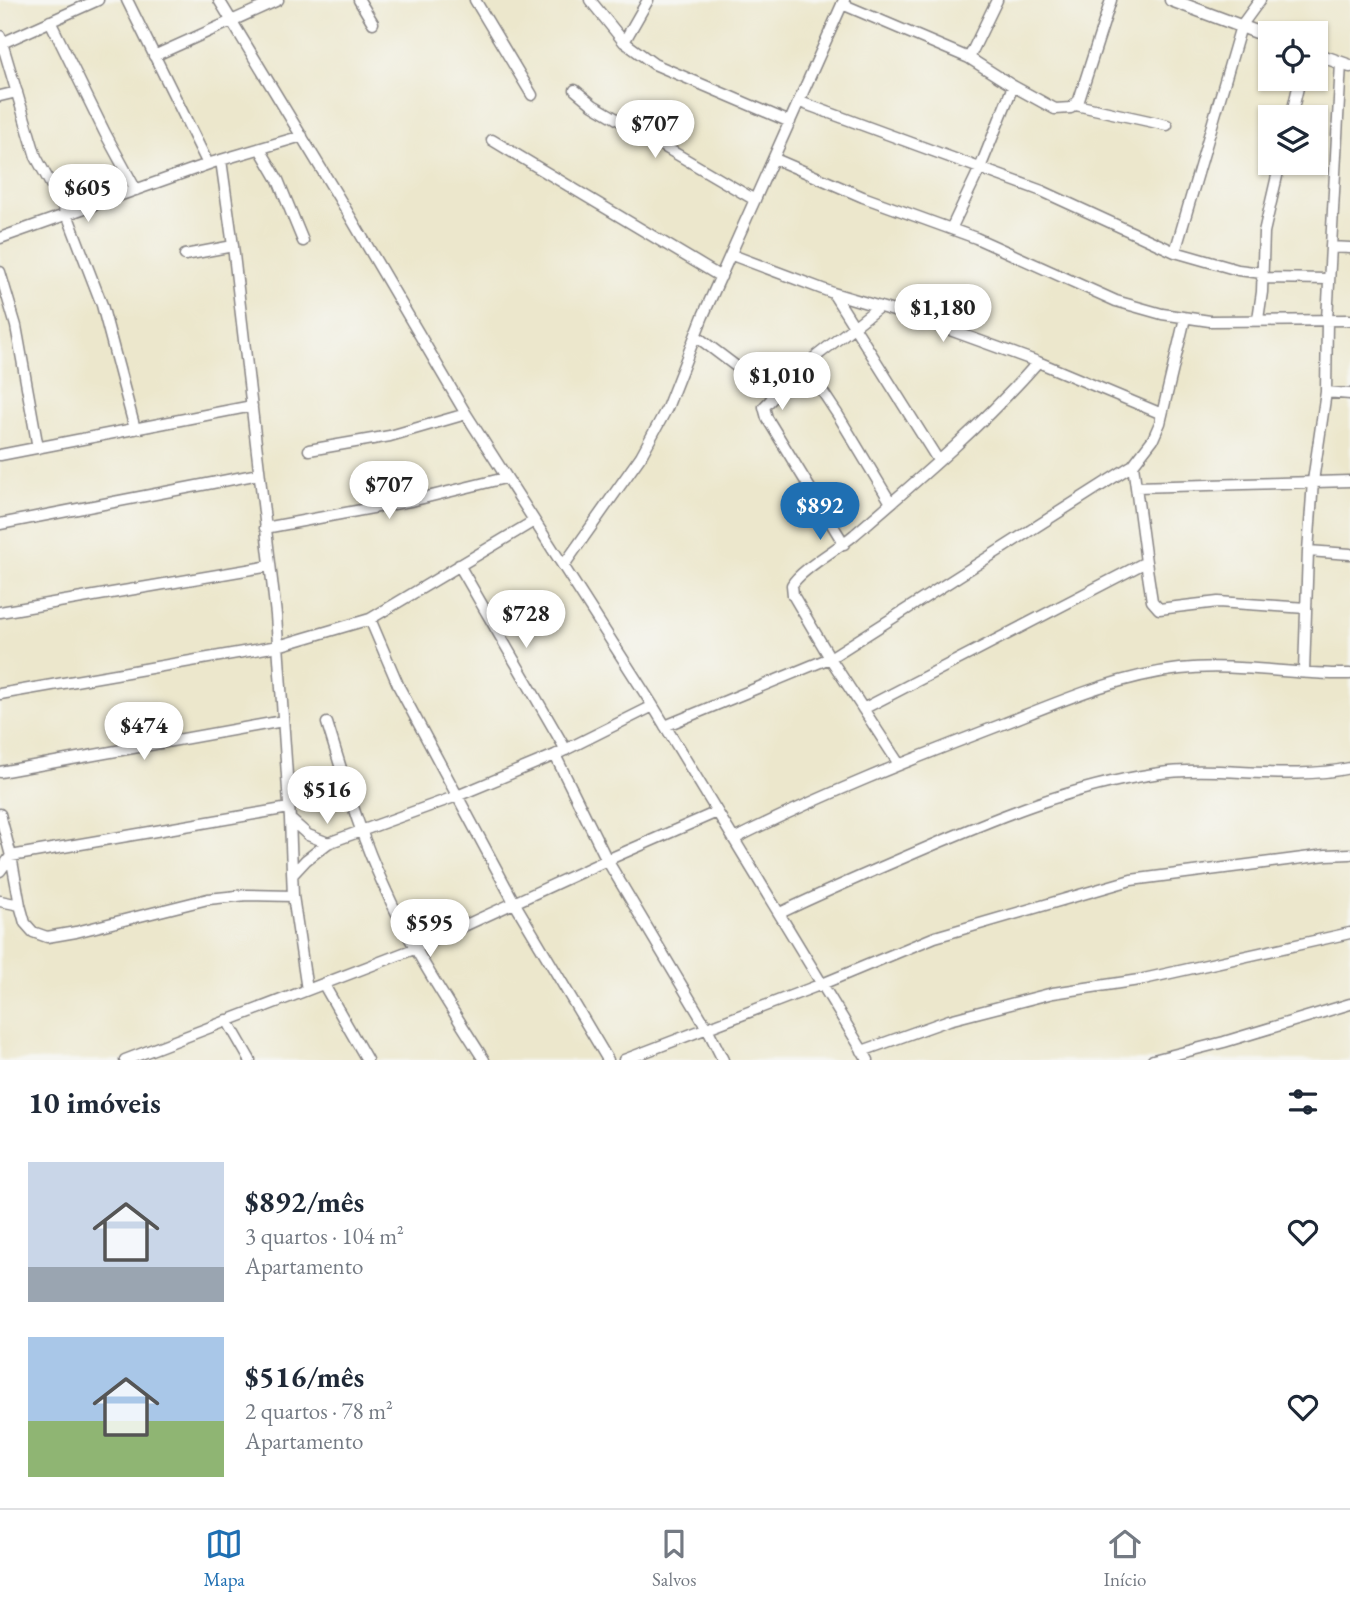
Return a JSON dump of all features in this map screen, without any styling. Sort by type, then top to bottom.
[{"type":"street","points":[[98,0],[1,41],[36,157],[67,214],[102,304],[135,429]]},
{"type":"street","points":[[127,0],[208,164]]},
{"type":"street","points":[[219,0],[505,478],[565,565],[653,706],[865,1056],[948,1020],[1053,993],[1139,980],[1350,933]]},
{"type":"street","points":[[154,56],[278,0]]},
{"type":"street","points":[[359,0],[373,23]]},
{"type":"street","points":[[475,0],[532,95]]},
{"type":"street","points":[[590,0],[624,42],[641,56],[662,68],[790,122]]},
{"type":"street","points":[[624,42],[648,0]]},
{"type":"street","points":[[969,58],[997,0]]},
{"type":"street","points":[[565,565],[641,456],[667,408],[721,277],[843,2],[969,58],[1055,109],[1066,110],[1076,105],[1086,86],[1111,0]]},
{"type":"street","points":[[1171,0],[1258,32]]},
{"type":"street","points":[[1175,252],[1241,26],[1260,0]]},
{"type":"street","points":[[50,21],[104,133],[136,190]]},
{"type":"street","points":[[1304,672],[1308,551],[1313,481],[1326,392],[1329,279],[1345,65],[1328,59]]},
{"type":"street","points":[[951,229],[980,168],[1013,86]]},
{"type":"street","points":[[575,90],[593,105],[755,200]]},
{"type":"street","points":[[0,96],[17,92]]},
{"type":"street","points":[[800,103],[1042,191],[1175,252],[1262,276],[1329,279]]},
{"type":"street","points":[[1076,105],[1167,125]]},
{"type":"street","points":[[0,238],[208,164],[302,135]]},
{"type":"street","points":[[492,141],[721,277]]},
{"type":"street","points":[[260,149],[278,180],[303,240]]},
{"type":"street","points":[[775,159],[863,197],[951,229],[1116,301],[1162,314],[1210,321],[1350,320]]},
{"type":"street","points":[[221,160],[270,566],[278,646],[293,896],[307,990]]},
{"type":"street","points":[[1258,319],[1265,232],[1277,175]]},
{"type":"street","points":[[185,255],[233,246]]},
{"type":"street","points":[[1331,247],[1350,248]]},
{"type":"street","points":[[732,255],[833,293],[914,317],[1038,362],[1162,414]]},
{"type":"street","points":[[0,272],[16,326],[38,448]]},
{"type":"street","points":[[833,293],[938,460]]},
{"type":"street","points":[[844,544],[765,414],[764,407],[805,365],[878,307]]},
{"type":"street","points":[[665,726],[830,658],[1133,465],[1153,439],[1162,414],[1185,318]]},
{"type":"street","points":[[696,336],[774,395]]},
{"type":"street","points":[[899,764],[830,658],[793,595],[792,586],[800,576],[844,544],[995,409],[1038,362]]},
{"type":"street","points":[[805,365],[891,503]]},
{"type":"street","points":[[1326,392],[1350,394]]},
{"type":"street","points":[[0,455],[252,405]]},
{"type":"street","points":[[309,450],[390,436],[466,414]]},
{"type":"street","points":[[1133,465],[1152,601],[1159,608],[1218,602],[1306,608]]},
{"type":"street","points":[[0,524],[259,474]]},
{"type":"street","points":[[265,528],[415,500],[505,478]]},
{"type":"street","points":[[1136,486],[1350,481]]},
{"type":"street","points":[[0,694],[278,646],[370,619],[534,521]]},
{"type":"street","points":[[1308,551],[1350,554]]},
{"type":"street","points":[[863,709],[1146,562]]},
{"type":"street","points":[[459,565],[560,753],[607,860],[707,1028],[723,1060]]},
{"type":"street","points":[[0,612],[270,566]]},
{"type":"street","points":[[370,619],[390,670],[514,902],[608,1060]]},
{"type":"street","points":[[734,839],[899,764],[1069,698],[1131,678],[1182,669],[1223,666],[1350,674]]},
{"type":"street","points":[[293,874],[328,843],[457,796],[560,753],[653,706]]},
{"type":"street","points":[[0,772],[283,721]]},
{"type":"street","points":[[327,723],[362,832],[382,882],[414,949],[484,1060]]},
{"type":"street","points":[[780,913],[1004,815],[1047,798],[1087,787],[1177,771],[1304,775],[1350,768]]},
{"type":"street","points":[[132,1059],[414,949],[717,812]]},
{"type":"street","points":[[0,814],[20,905],[29,929],[47,937],[217,898],[247,895],[293,896]]},
{"type":"street","points":[[289,814],[308,835],[328,843]]},
{"type":"street","points":[[0,871],[11,856],[289,814]]},
{"type":"street","points":[[624,1060],[822,984],[935,937],[1119,883],[1350,854]]},
{"type":"street","points":[[0,901],[20,905]]},
{"type":"street","points":[[324,985],[367,1060]]},
{"type":"street","points":[[1153,1060],[1350,1004]]},
{"type":"street","points":[[227,1020],[250,1060]]}]
